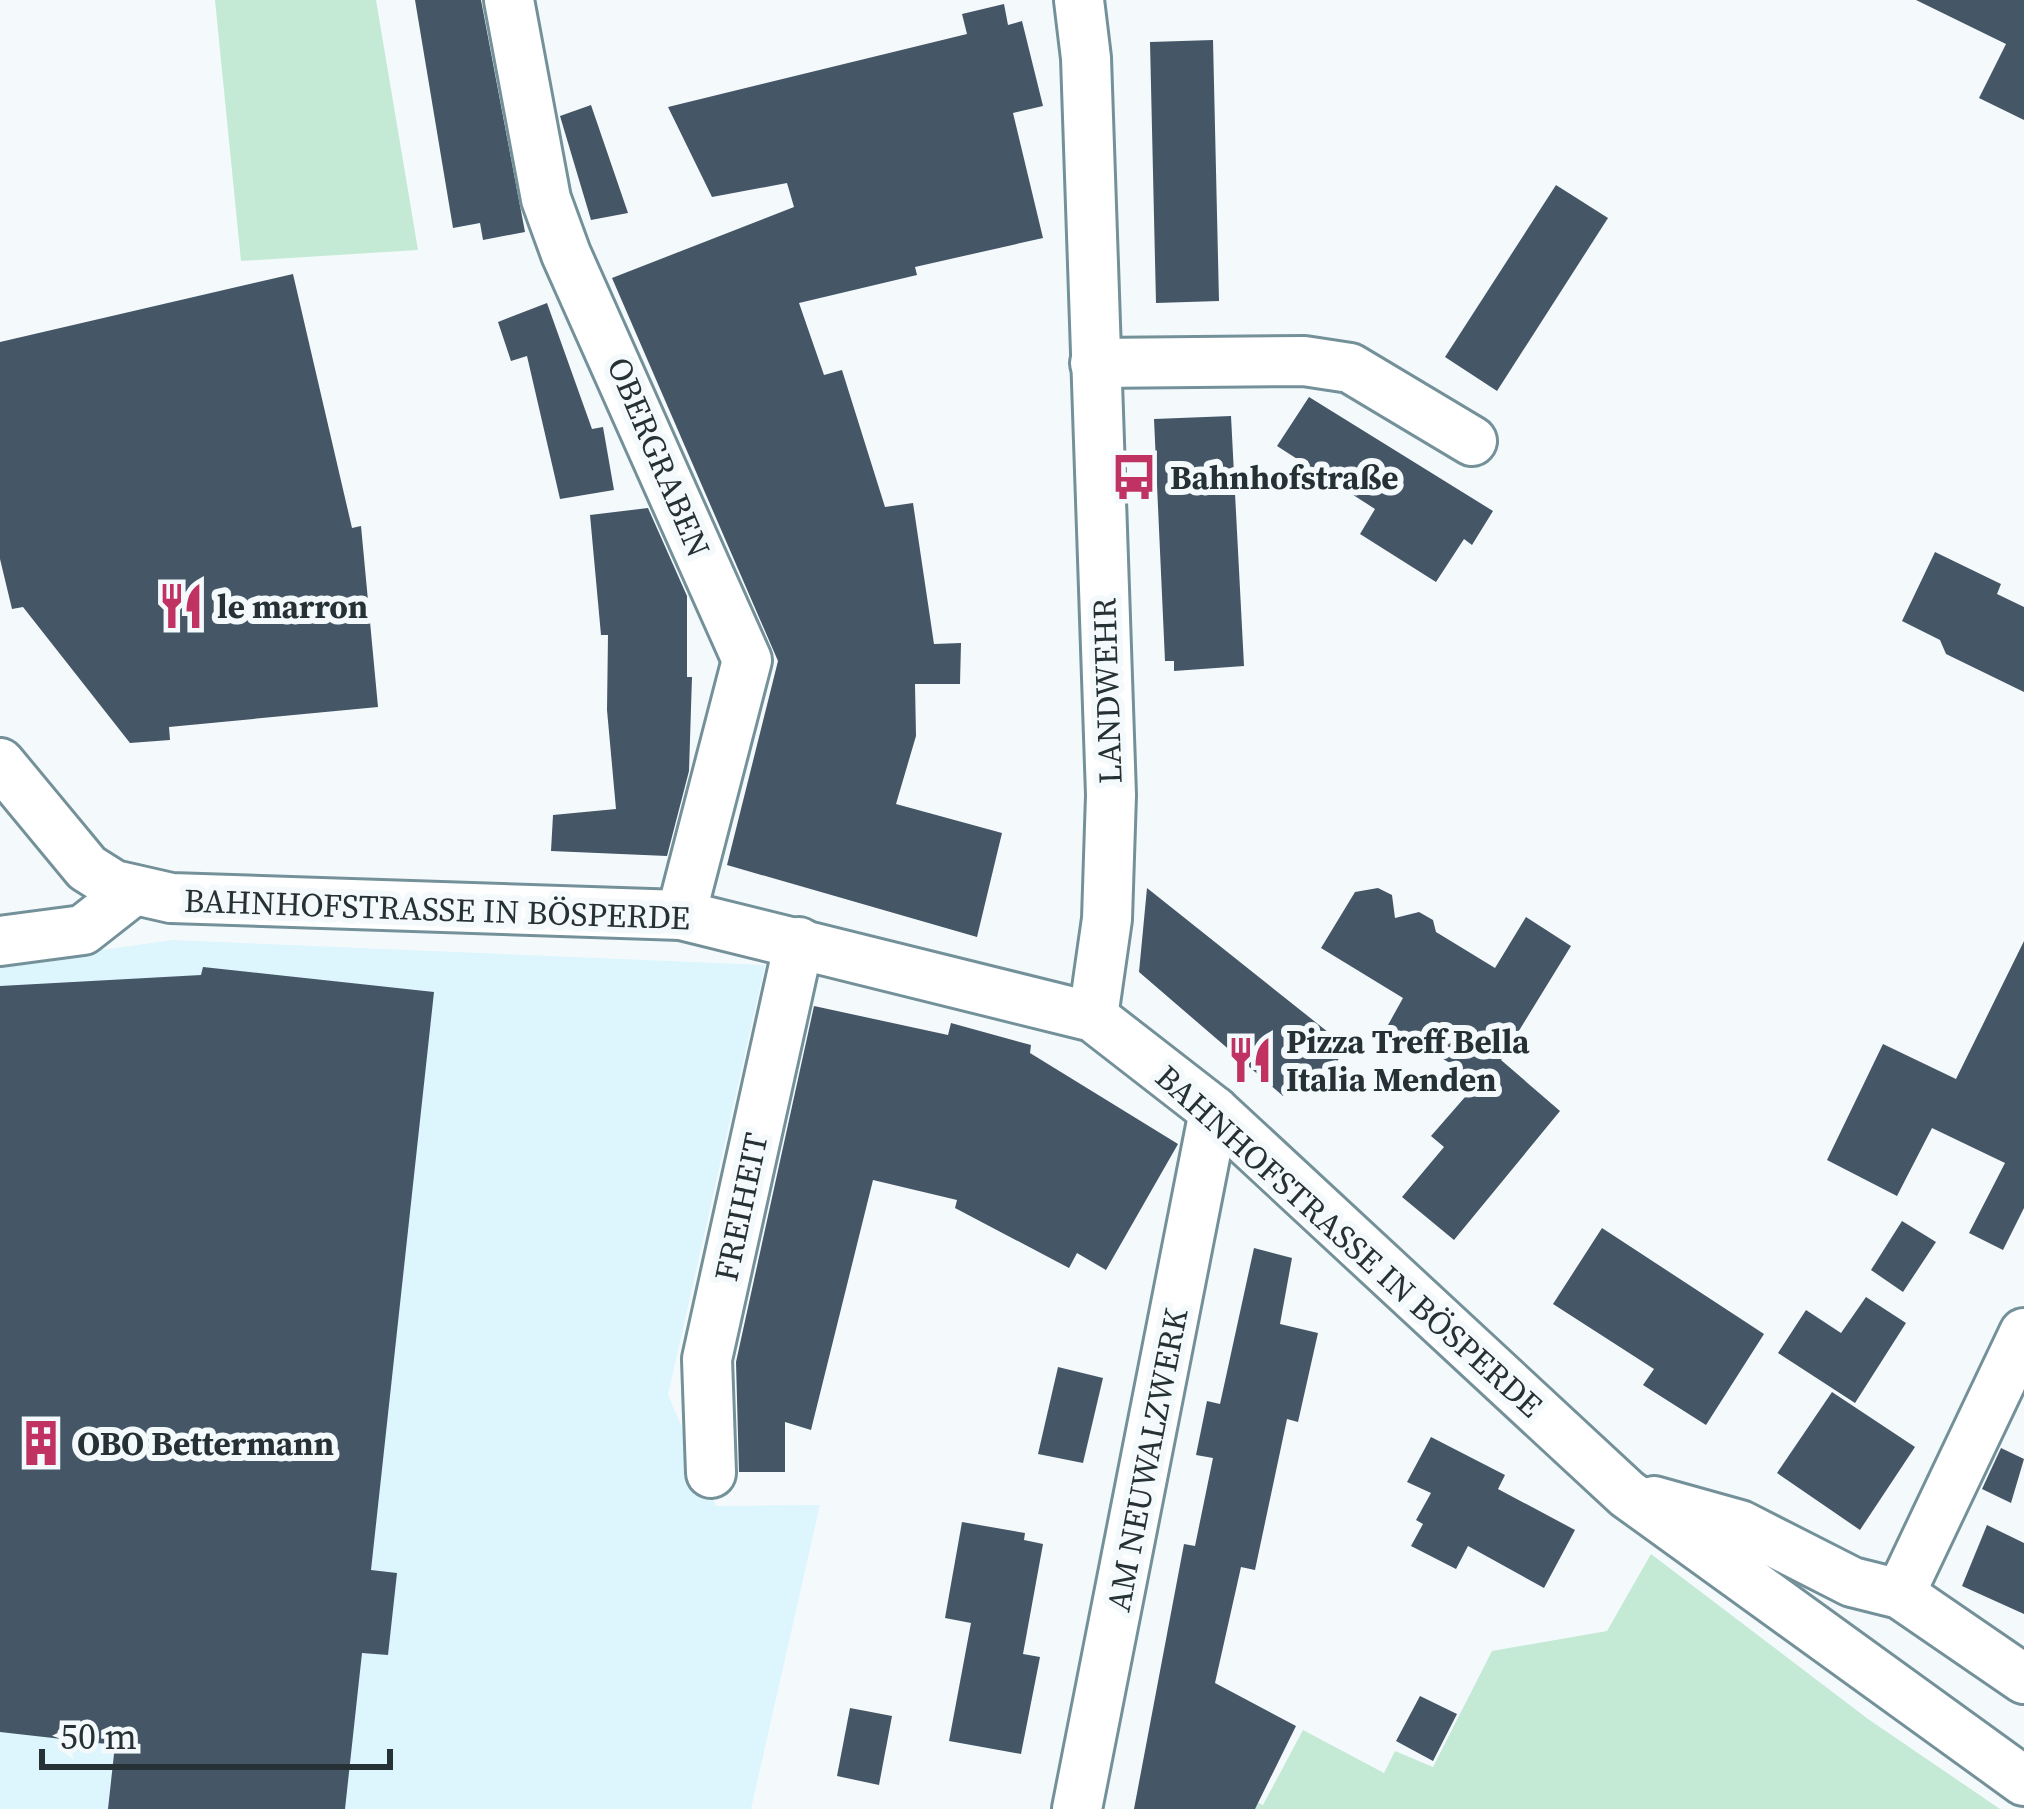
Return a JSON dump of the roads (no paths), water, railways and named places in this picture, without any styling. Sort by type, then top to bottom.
[{"type":"street","name":"OBERGRABEN","points":[[509,0],[553,218],[747,660],[681,915]]},
{"type":"street","name":"LANDWEHR","points":[[1078,0],[1085,58],[1111,795],[1107,919],[1093,1017]]},
{"type":"street","points":[[1095,363],[1304,362],[1350,368],[1472,441]]},
{"type":"street","name":"BAHNHOFSTRASSE IN BÖSPERDE","points":[[0,763],[87,868],[114,885],[134,890],[171,898],[681,915],[1093,1017],[1214,1111],[1627,1494],[2024,1781]]},
{"type":"street","points":[[0,941],[83,930],[134,890]]},
{"type":"street","name":"FREIHEIT","points":[[711,1473],[707,1359],[799,942]]},
{"type":"street","name":"AM NEUWALZWERK","points":[[1077,1809],[1214,1111]]},
{"type":"street","points":[[1900,1594],[2024,1333]]},
{"type":"street","name":"BAHNHOFSTRASSE IN BÖSPERDE","points":[[1627,1494],[1740,1525],[1852,1582],[1900,1594],[2024,1679]]},
{"type":"place","name":"Bahnhofstraße","points":[[1134,477]]},
{"type":"place","name":"le marron","points":[[181,606]]},
{"type":"place","name":"Pizza Treff Bella Italia Menden","points":[[1250,1060]]},
{"type":"place","name":"OBO Bettermann","points":[[41,1443]]}]
